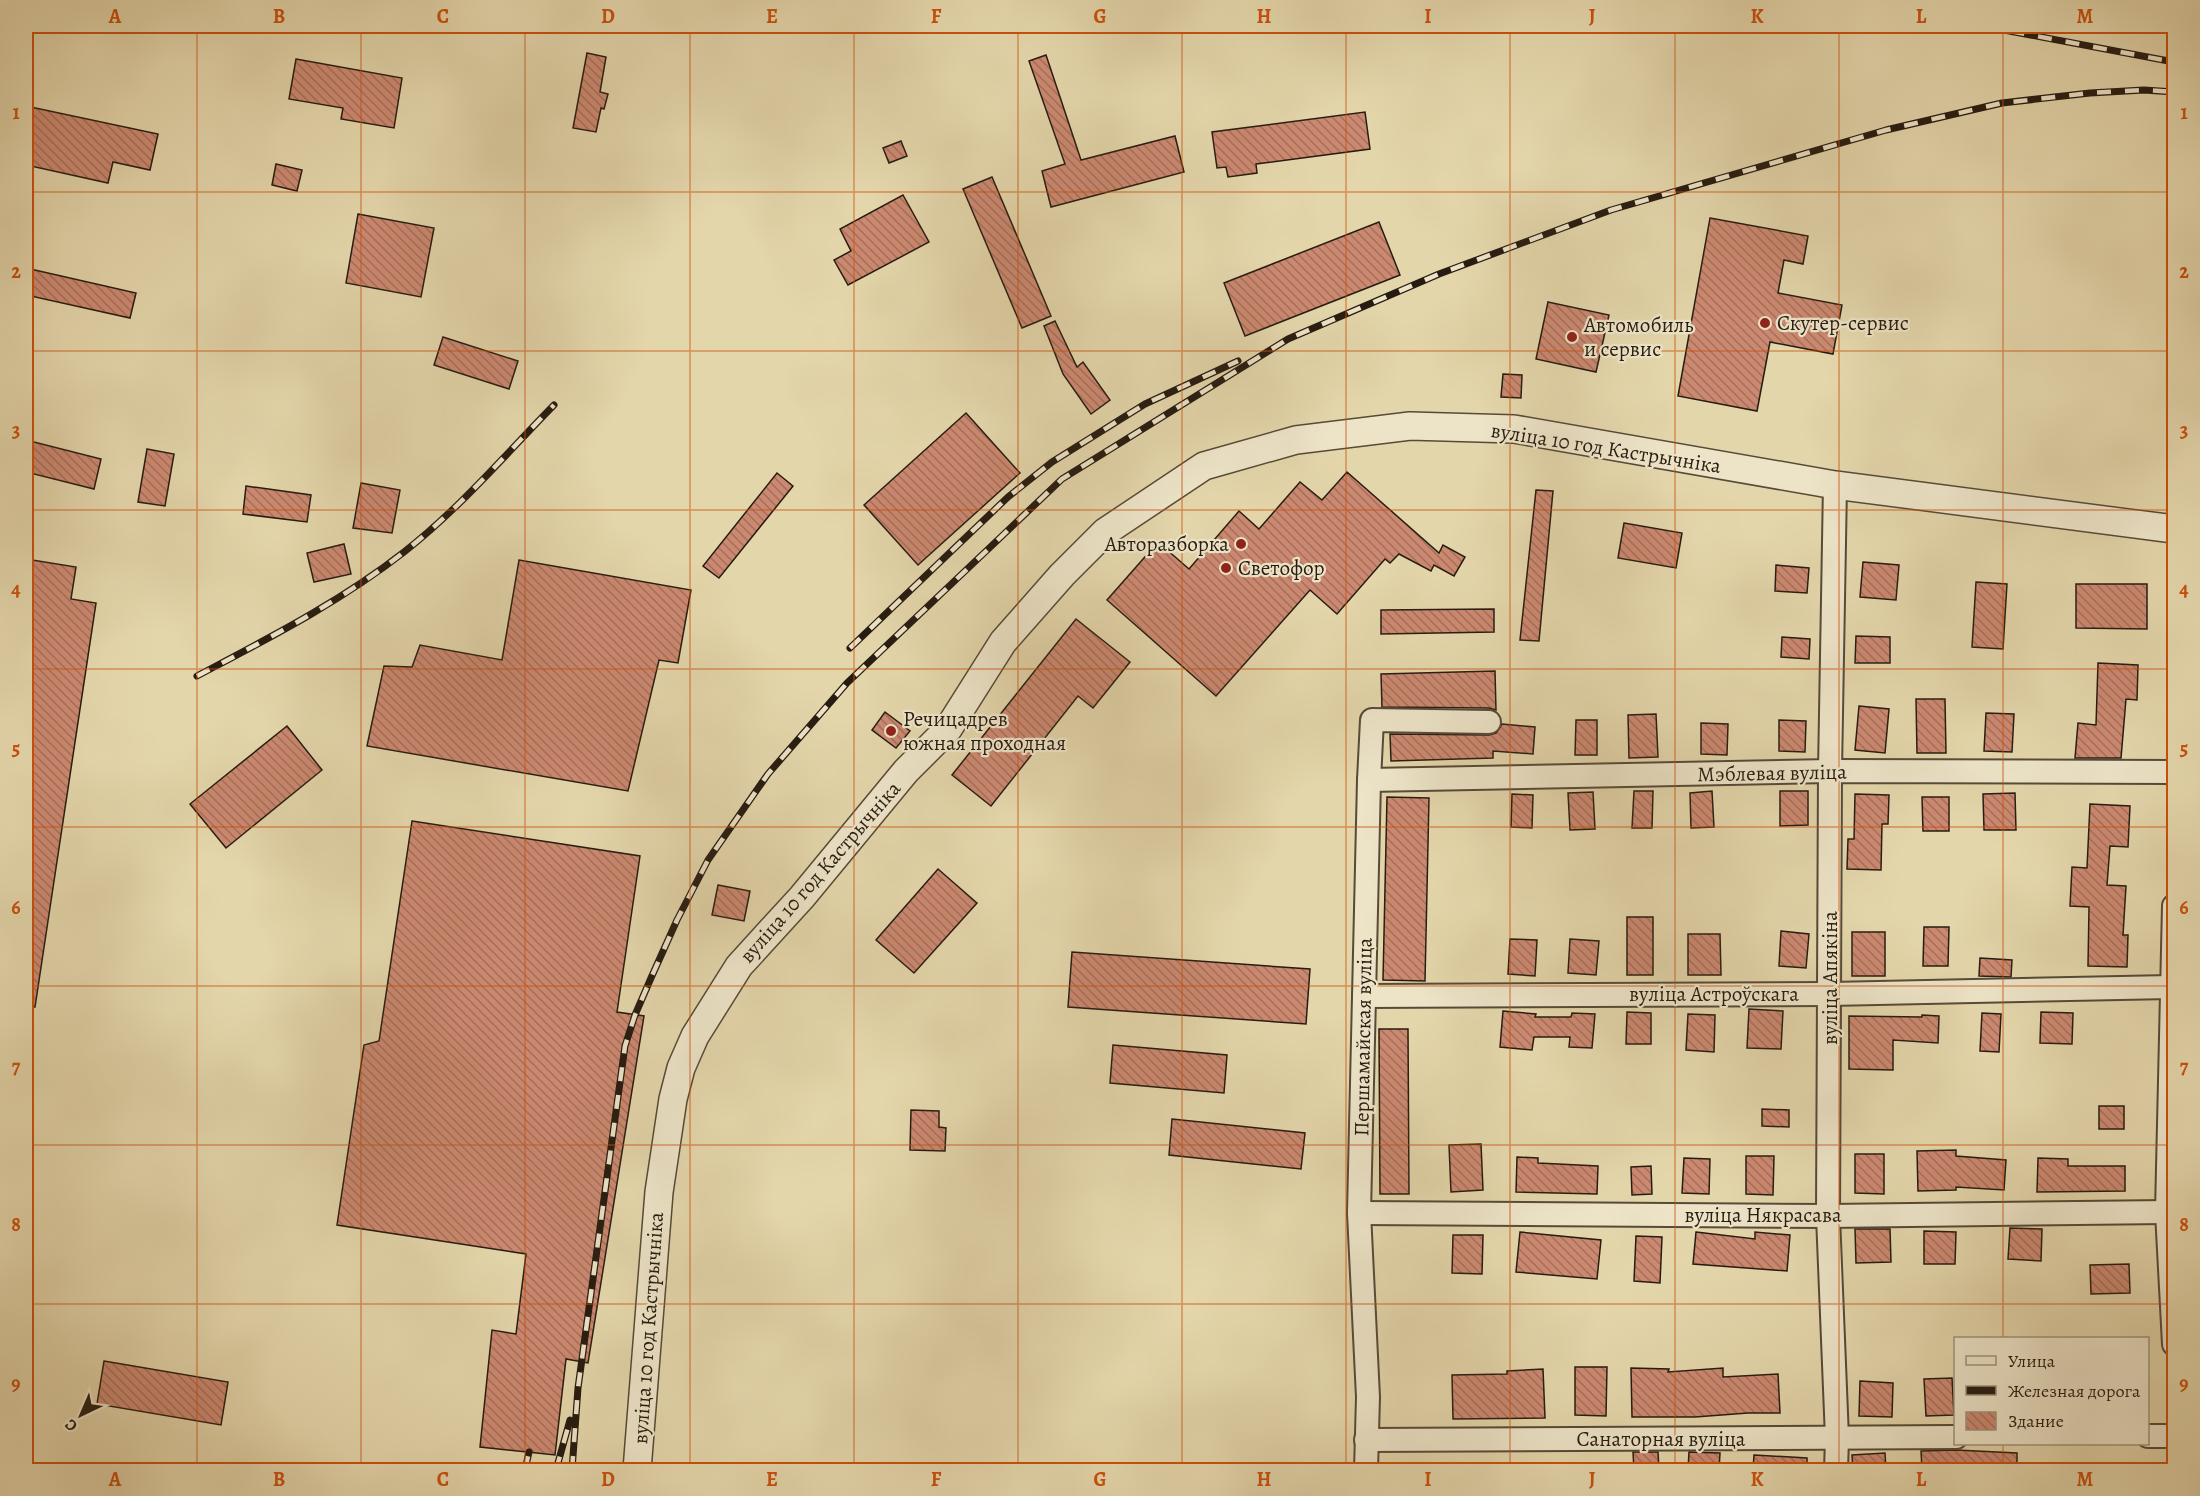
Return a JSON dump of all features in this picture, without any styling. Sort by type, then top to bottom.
[{"type":"street","name":"вуліца 10 год Кастрычніка","points":[[637,1470],[660,1184],[673,1099],[681,1068],[695,1036],[739,966],[802,897],[906,771],[948,729],[1003,642],[1062,575],[1105,532],[1204,466],[1296,440],[1410,426],[1514,429],[1835,485],[2174,531]]},
{"type":"street","name":"вуліца Апякіна","points":[[1835,485],[1830,771],[1828,1216],[1837,1438],[1836,1470]]},
{"type":"street","name":"Першамайская вуліца","points":[[1366,1470],[1368,1396],[1359,1213],[1372,720],[1489,722]]},
{"type":"street","name":"Мэблевая вуліца","points":[[1369,780],[1830,771],[2175,772]]},
{"type":"street","points":[[2175,906],[2171,987],[2167,1212],[2175,1344]]},
{"type":"street","name":"вуліца Астроўскага","points":[[1364,996],[1830,994],[2171,987]]},
{"type":"street","name":"вуліца Някрасава","points":[[1359,1213],[1828,1216],[2167,1212]]},
{"type":"street","points":[[2149,1436],[2175,1436]]},
{"type":"street","name":"Санаторная вуліца","points":[[1366,1440],[1954,1437]]},
{"type":"building","points":[[587,53],[606,57],[600,92],[608,94],[604,109],[601,108],[596,132],[573,128]]},
{"type":"building","points":[[1046,55],[1081,160],[1175,136],[1184,172],[1051,207],[1042,171],[1065,164],[1029,61]]},
{"type":"building","points":[[296,59],[402,78],[394,128],[341,119],[343,108],[289,99]]},
{"type":"building","points":[[26,106],[158,134],[150,170],[113,162],[108,183],[26,165]]},
{"type":"building","points":[[1365,112],[1370,149],[1256,164],[1257,173],[1228,177],[1226,167],[1217,168],[1212,132]]},
{"type":"building","points":[[901,141],[907,156],[889,163],[883,148]]},
{"type":"building","points":[[276,164],[302,170],[297,191],[272,185]]},
{"type":"building","points":[[992,177],[1051,316],[1022,328],[963,189]]},
{"type":"building","points":[[903,195],[929,242],[848,285],[834,260],[851,251],[840,229]]},
{"type":"building","points":[[358,214],[434,228],[421,297],[346,283]]},
{"type":"building","name":"Скутер-сервис","points":[[1710,218],[1808,236],[1803,264],[1784,260],[1778,293],[1842,305],[1833,354],[1770,342],[1757,411],[1678,396]]},
{"type":"building","points":[[1379,222],[1400,275],[1245,336],[1224,283]]},
{"type":"building","points":[[26,268],[136,293],[130,318],[26,295]]},
{"type":"building","name":"Автомобиль и сервис","points":[[1548,302],[1609,315],[1596,372],[1536,359]]},
{"type":"building","points":[[1055,321],[1077,367],[1083,362],[1110,400],[1091,414],[1063,374],[1044,326]]},
{"type":"building","points":[[443,337],[518,361],[509,389],[434,365]]},
{"type":"building","points":[[1503,374],[1522,375],[1521,398],[1501,397]]},
{"type":"building","points":[[966,413],[1020,473],[918,565],[864,505]]},
{"type":"building","points":[[26,440],[101,459],[94,489],[26,472]]},
{"type":"building","points":[[147,449],[174,454],[165,506],[138,502]]},
{"type":"building","points":[[1347,472],[1439,553],[1443,545],[1465,557],[1454,576],[1434,565],[1431,571],[1399,554],[1390,563],[1385,559],[1337,614],[1310,590],[1216,696],[1107,600],[1158,542],[1189,569],[1239,511],[1259,529],[1300,482],[1322,500]]},
{"type":"building","points":[[777,473],[793,486],[719,578],[703,566]]},
{"type":"building","points":[[361,483],[400,490],[392,533],[353,528]]},
{"type":"building","points":[[246,486],[311,495],[307,522],[243,514]]},
{"type":"building","points":[[1536,490],[1553,491],[1539,641],[1520,640]]},
{"type":"building","points":[[1624,523],[1682,533],[1676,568],[1618,558]]},
{"type":"building","points":[[344,544],[351,574],[314,582],[307,553]]},
{"type":"building","points":[[26,559],[76,567],[71,599],[96,603],[35,1007],[26,1007]]},
{"type":"building","points":[[519,560],[691,590],[678,663],[659,660],[628,791],[367,746],[384,666],[412,667],[420,645],[502,660]]},
{"type":"building","points":[[1863,562],[1899,565],[1896,600],[1860,597]]},
{"type":"building","points":[[1776,565],[1809,568],[1807,593],[1775,591]]},
{"type":"building","points":[[1976,582],[2007,584],[2003,649],[1972,647]]},
{"type":"building","points":[[2076,584],[2147,584],[2147,629],[2076,628]]},
{"type":"building","points":[[1494,609],[1494,632],[1381,634],[1381,610]]},
{"type":"building","points":[[1076,619],[1130,662],[1093,708],[1078,696],[991,806],[952,775]]},
{"type":"building","points":[[1856,636],[1890,637],[1890,663],[1855,663]]},
{"type":"building","points":[[1782,637],[1810,639],[1809,659],[1781,657]]},
{"type":"building","points":[[2098,663],[2138,665],[2137,700],[2126,699],[2121,758],[2075,758],[2078,723],[2096,725]]},
{"type":"building","points":[[1495,671],[1496,710],[1489,708],[1382,707],[1381,674]]},
{"type":"building","points":[[1916,699],[1945,699],[1946,753],[1917,753]]},
{"type":"building","points":[[1859,706],[1889,709],[1885,753],[1855,750]]},
{"type":"building","name":"Речицадрев южная проходная","points":[[885,712],[910,731],[896,748],[872,730]]},
{"type":"building","points":[[1986,713],[2014,714],[2012,752],[1984,751]]},
{"type":"building","points":[[1656,714],[1658,757],[1629,758],[1628,715]]},
{"type":"building","points":[[1576,720],[1597,720],[1597,755],[1575,755]]},
{"type":"building","points":[[1779,720],[1806,721],[1805,752],[1779,751]]},
{"type":"building","points":[[1701,723],[1728,724],[1727,755],[1701,754]]},
{"type":"building","points":[[1502,724],[1535,727],[1533,754],[1493,751],[1493,758],[1391,761],[1390,734],[1489,735],[1496,733]]},
{"type":"building","points":[[287,726],[322,770],[226,848],[190,804]]},
{"type":"building","points":[[1634,791],[1653,791],[1652,828],[1632,828]]},
{"type":"building","points":[[1712,791],[1714,827],[1691,828],[1690,793]]},
{"type":"building","points":[[1780,791],[1808,791],[1808,825],[1780,826]]},
{"type":"building","points":[[1593,792],[1595,829],[1570,830],[1568,793]]},
{"type":"building","points":[[2015,793],[2016,830],[1984,830],[1983,794]]},
{"type":"building","points":[[1512,794],[1533,795],[1532,828],[1511,827]]},
{"type":"building","points":[[1855,794],[1889,795],[1888,824],[1882,824],[1881,870],[1847,869],[1848,839],[1854,839]]},
{"type":"building","points":[[1387,797],[1429,798],[1425,981],[1383,980]]},
{"type":"building","points":[[1922,797],[1949,797],[1949,831],[1923,831]]},
{"type":"building","points":[[2090,804],[2130,806],[2128,847],[2110,846],[2107,885],[2126,886],[2123,935],[2128,935],[2127,967],[2088,966],[2089,907],[2070,906],[2072,867],[2087,868]]},
{"type":"building","points":[[412,821],[640,856],[617,1012],[644,1016],[588,1363],[566,1359],[555,1455],[480,1447],[492,1330],[516,1334],[526,1254],[337,1225],[364,1045],[379,1041]]},
{"type":"building","points":[[938,869],[977,903],[914,973],[876,940]]},
{"type":"building","points":[[718,885],[750,891],[744,921],[712,915]]},
{"type":"building","points":[[1627,917],[1653,917],[1653,975],[1627,975]]},
{"type":"building","points":[[1924,927],[1949,927],[1948,966],[1923,966]]},
{"type":"building","points":[[1781,931],[1809,934],[1806,968],[1779,966]]},
{"type":"building","points":[[1852,932],[1885,932],[1885,976],[1852,976]]},
{"type":"building","points":[[1688,934],[1720,934],[1721,975],[1688,975]]},
{"type":"building","points":[[1510,939],[1537,940],[1535,976],[1508,974]]},
{"type":"building","points":[[1570,939],[1599,941],[1596,975],[1568,973]]},
{"type":"building","points":[[1072,952],[1310,969],[1306,1024],[1068,1007]]},
{"type":"building","points":[[1980,958],[2012,960],[2011,977],[1979,976]]},
{"type":"building","points":[[1749,1009],[1783,1011],[1781,1049],[1747,1048]]},
{"type":"building","points":[[1503,1011],[1536,1014],[1535,1017],[1571,1017],[1572,1013],[1595,1014],[1592,1048],[1569,1047],[1570,1037],[1534,1037],[1532,1050],[1500,1047]]},
{"type":"building","points":[[1627,1012],[1651,1013],[1651,1044],[1626,1044]]},
{"type":"building","points":[[2041,1012],[2073,1013],[2072,1044],[2040,1043]]},
{"type":"building","points":[[1982,1013],[2001,1014],[1999,1052],[1980,1051]]},
{"type":"building","points":[[1688,1014],[1715,1015],[1714,1052],[1686,1050]]},
{"type":"building","points":[[1922,1015],[1939,1016],[1938,1043],[1893,1040],[1893,1070],[1849,1069],[1849,1016],[1922,1017]]},
{"type":"building","points":[[1379,1029],[1408,1029],[1409,1194],[1380,1194]]},
{"type":"building","points":[[1113,1045],[1227,1055],[1224,1093],[1110,1083]]},
{"type":"building","points":[[2099,1106],[2124,1106],[2124,1129],[2099,1129]]},
{"type":"building","points":[[1762,1109],[1789,1110],[1789,1127],[1762,1126]]},
{"type":"building","points":[[911,1110],[939,1111],[939,1127],[946,1128],[945,1151],[910,1150]]},
{"type":"building","points":[[1172,1119],[1305,1133],[1301,1169],[1169,1155]]},
{"type":"building","points":[[1481,1144],[1483,1190],[1451,1192],[1449,1145]]},
{"type":"building","points":[[1956,1150],[1956,1156],[2006,1160],[2004,1190],[1956,1187],[1956,1190],[1918,1191],[1917,1151]]},
{"type":"building","points":[[1855,1154],[1884,1154],[1884,1194],[1855,1193]]},
{"type":"building","points":[[1746,1156],[1774,1156],[1773,1195],[1746,1194]]},
{"type":"building","points":[[1517,1157],[1538,1158],[1538,1163],[1598,1166],[1597,1194],[1516,1192]]},
{"type":"building","points":[[1684,1158],[1710,1159],[1709,1194],[1682,1193]]},
{"type":"building","points":[[2038,1158],[2068,1159],[2068,1166],[2125,1166],[2125,1191],[2037,1192]]},
{"type":"building","points":[[1651,1166],[1652,1194],[1632,1195],[1631,1167]]},
{"type":"building","points":[[2010,1228],[2042,1229],[2041,1261],[2008,1259]]},
{"type":"building","points":[[1855,1229],[1890,1229],[1891,1262],[1856,1263]]},
{"type":"building","points":[[1924,1231],[1956,1232],[1955,1264],[1924,1264]]},
{"type":"building","points":[[1520,1232],[1601,1240],[1597,1279],[1516,1272]]},
{"type":"building","points":[[1696,1232],[1755,1239],[1755,1232],[1790,1235],[1787,1271],[1693,1264]]},
{"type":"building","points":[[1453,1235],[1483,1235],[1482,1274],[1452,1273]]},
{"type":"building","points":[[1636,1236],[1662,1237],[1660,1283],[1634,1281]]},
{"type":"building","points":[[2129,1264],[2130,1293],[2091,1294],[2090,1265]]},
{"type":"building","points":[[104,1361],[228,1382],[221,1425],[97,1404]]},
{"type":"building","points":[[1575,1367],[1607,1367],[1606,1416],[1575,1415]]},
{"type":"building","points":[[1631,1368],[1669,1369],[1668,1372],[1723,1368],[1723,1377],[1778,1374],[1780,1413],[1632,1417]]},
{"type":"building","points":[[1543,1369],[1545,1418],[1453,1419],[1452,1375],[1507,1374],[1507,1371]]},
{"type":"building","points":[[1952,1378],[1954,1415],[1926,1416],[1924,1379]]},
{"type":"building","points":[[1860,1381],[1893,1383],[1892,1417],[1859,1416]]},
{"type":"building","points":[[1921,1451],[2017,1453],[2017,1470],[1922,1470]]},
{"type":"building","points":[[1633,1452],[1658,1452],[1659,1470],[1634,1470]]},
{"type":"building","points":[[1689,1452],[1720,1453],[1719,1470],[1688,1470]]},
{"type":"building","points":[[1885,1453],[1886,1470],[1853,1470],[1852,1455]]},
{"type":"building","points":[[1754,1455],[1807,1458],[1807,1470],[1753,1470]]},
{"type":"railway","points":[[1983,26],[2174,62]]},
{"type":"railway","points":[[572,1470],[578,1388],[625,1046],[635,1015],[677,920],[708,860],[768,774],[847,683],[1062,479],[1288,339],[1439,274],[1611,210],[1886,130],[2002,103],[2090,93],[2144,90],[2174,92]]},
{"type":"railway","points":[[850,648],[1008,497],[1052,462],[1145,404],[1238,361]]},
{"type":"railway","points":[[197,676],[329,603],[404,552],[463,500],[554,405]]},
{"type":"railway","points":[[556,1470],[570,1420]]},
{"type":"railway","points":[[525,1470],[529,1452]]},
{"type":"place","name":"Скутер-сервис","points":[[1765,323]]},
{"type":"place","name":"Автомобиль и сервис","points":[[1572,337]]},
{"type":"place","name":"Авторазборка","points":[[1241,544]]},
{"type":"place","name":"Светофор","points":[[1226,568]]},
{"type":"place","name":"Речицадрев южная проходная","points":[[891,731]]}]
